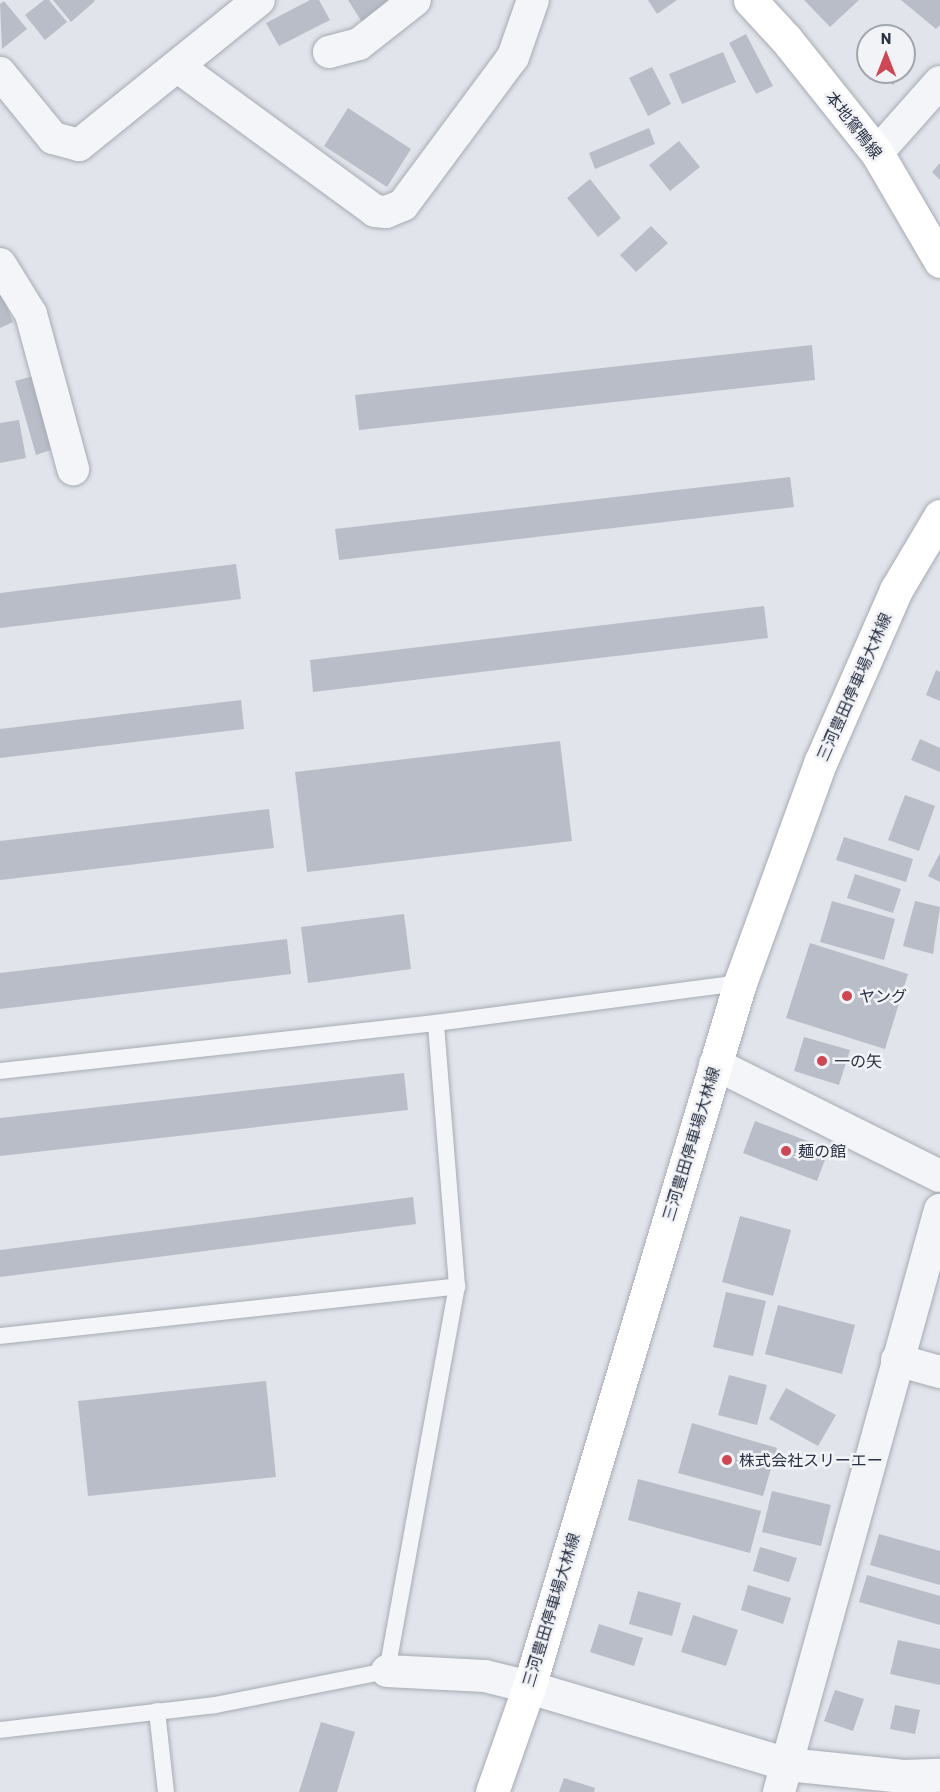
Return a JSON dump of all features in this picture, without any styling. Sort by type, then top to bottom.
[{"type":"main road","name":"本地鴛鴨線","points":[[750,0],[877,153],[940,261]]},
{"type":"main road","name":"三河豊田停車場大林線","points":[[492,1792],[529,1687],[740,983],[821,761],[896,590],[940,516]]},
{"type":"street","points":[[0,73],[53,138],[79,145],[260,0]]},
{"type":"street","points":[[329,52],[359,44],[415,0]]},
{"type":"street","points":[[177,66],[375,211],[386,213],[404,205],[513,57],[533,0]]},
{"type":"street","points":[[877,153],[940,82]]},
{"type":"street","points":[[0,264],[31,314],[74,469]]},
{"type":"street","points":[[715,1064],[940,1176]]},
{"type":"street","points":[[783,1778],[940,1210]]},
{"type":"street","points":[[897,1360],[940,1372]]},
{"type":"street","points":[[387,1671],[485,1676],[529,1687],[783,1778],[940,1775]]},
{"type":"lane","points":[[0,1071],[436,1023],[740,983]]},
{"type":"lane","points":[[0,1730],[215,1705],[387,1671],[457,1286],[436,1023]]},
{"type":"lane","points":[[0,1336],[457,1286]]},
{"type":"lane","points":[[157,1711],[166,1792]]},
{"type":"building","points":[[44,0],[49,0],[67,22],[45,40],[25,15]]},
{"type":"building","points":[[53,0],[94,0],[95,1],[71,22]]},
{"type":"building","points":[[310,0],[319,0],[330,20],[279,46],[266,23]]},
{"type":"building","points":[[348,0],[387,0],[395,11],[367,30]]},
{"type":"building","points":[[648,0],[677,0],[657,14]]},
{"type":"building","points":[[804,0],[859,0],[830,27]]},
{"type":"building","points":[[901,0],[940,0],[940,25],[936,29]]},
{"type":"building","points":[[4,1],[27,29],[2,49],[0,4]]},
{"type":"building","points":[[746,34],[773,86],[756,94],[729,43]]},
{"type":"building","points":[[723,52],[736,82],[682,104],[669,74]]},
{"type":"building","points":[[652,67],[671,104],[648,116],[629,78]]},
{"type":"building","points":[[348,108],[411,149],[387,187],[324,146]]},
{"type":"building","points":[[649,128],[655,144],[595,169],[589,153]]},
{"type":"building","points":[[679,141],[700,167],[670,191],[649,165]]},
{"type":"building","points":[[940,163],[940,180],[932,172]]},
{"type":"building","points":[[590,179],[621,218],[598,237],[567,198]]},
{"type":"building","points":[[651,226],[668,243],[636,272],[620,255]]},
{"type":"building","points":[[0,291],[13,322],[0,328]]},
{"type":"building","points":[[812,345],[815,380],[359,430],[355,395]]},
{"type":"building","points":[[37,375],[57,448],[36,455],[15,381]]},
{"type":"building","points":[[19,420],[26,458],[0,463],[0,423]]},
{"type":"building","points":[[790,477],[794,507],[339,560],[335,529]]},
{"type":"building","points":[[236,564],[241,599],[0,628],[0,593]]},
{"type":"building","points":[[764,606],[768,638],[313,692],[310,660]]},
{"type":"building","points":[[936,670],[940,672],[940,701],[926,695]]},
{"type":"building","points":[[241,700],[244,729],[0,758],[0,729]]},
{"type":"building","points":[[920,739],[940,748],[940,772],[911,760]]},
{"type":"building","points":[[560,741],[572,841],[307,872],[295,772]]},
{"type":"building","points":[[905,795],[935,806],[919,851],[888,840]]},
{"type":"building","points":[[269,809],[274,848],[0,880],[0,841]]},
{"type":"building","points":[[844,837],[913,859],[906,882],[836,860]]},
{"type":"building","points":[[940,853],[940,882],[928,876]]},
{"type":"building","points":[[855,874],[901,889],[893,913],[847,898]]},
{"type":"building","points":[[832,901],[895,919],[884,960],[820,942]]},
{"type":"building","points":[[915,901],[940,907],[933,954],[903,946]]},
{"type":"building","points":[[404,914],[411,969],[308,983],[301,927]]},
{"type":"building","points":[[287,939],[291,974],[0,1009],[0,973]]},
{"type":"building","name":"ヤング","points":[[810,943],[908,974],[885,1049],[786,1018]]},
{"type":"building","name":"一の矢","points":[[804,1037],[850,1050],[839,1085],[794,1071]]},
{"type":"building","points":[[404,1073],[408,1110],[0,1156],[0,1118]]},
{"type":"building","name":"麺の館","points":[[755,1121],[829,1149],[817,1181],[743,1153]]},
{"type":"building","points":[[413,1197],[416,1224],[0,1277],[0,1250]]},
{"type":"building","points":[[740,1216],[791,1230],[773,1296],[722,1282]]},
{"type":"building","points":[[726,1292],[766,1301],[753,1356],[713,1347]]},
{"type":"building","points":[[778,1305],[855,1325],[842,1374],[765,1354]]},
{"type":"building","points":[[729,1375],[767,1385],[757,1425],[718,1415]]},
{"type":"building","points":[[266,1381],[276,1477],[88,1496],[78,1401]]},
{"type":"building","points":[[786,1388],[836,1415],[818,1446],[769,1419]]},
{"type":"building","name":"株式会社スリーエー","points":[[692,1423],[777,1448],[763,1496],[678,1473]]},
{"type":"building","points":[[638,1479],[761,1511],[750,1553],[628,1520]]},
{"type":"building","points":[[772,1491],[831,1505],[821,1546],[762,1532]]},
{"type":"building","points":[[879,1534],[940,1551],[940,1585],[870,1565]]},
{"type":"building","points":[[760,1547],[797,1558],[789,1582],[753,1571]]},
{"type":"building","points":[[867,1575],[940,1596],[940,1625],[859,1602]]},
{"type":"building","points":[[748,1585],[791,1598],[783,1624],[741,1610]]},
{"type":"building","points":[[638,1591],[681,1603],[672,1636],[629,1624]]},
{"type":"building","points":[[693,1615],[738,1630],[726,1666],[681,1652]]},
{"type":"building","points":[[599,1624],[643,1638],[634,1666],[590,1652]]},
{"type":"building","points":[[898,1640],[940,1649],[940,1685],[890,1674]]},
{"type":"building","points":[[835,1690],[864,1699],[853,1731],[824,1721]]},
{"type":"building","points":[[895,1705],[920,1710],[915,1734],[890,1729]]},
{"type":"building","points":[[321,1722],[355,1732],[337,1792],[299,1792]]},
{"type":"building","points":[[564,1778],[595,1788],[594,1792],[559,1792]]},
{"type":"place","name":"ヤング","points":[[847,996]]},
{"type":"place","name":"一の矢","points":[[822,1061]]},
{"type":"place","name":"麺の館","points":[[786,1151]]},
{"type":"place","name":"株式会社スリーエー","points":[[727,1460]]}]
